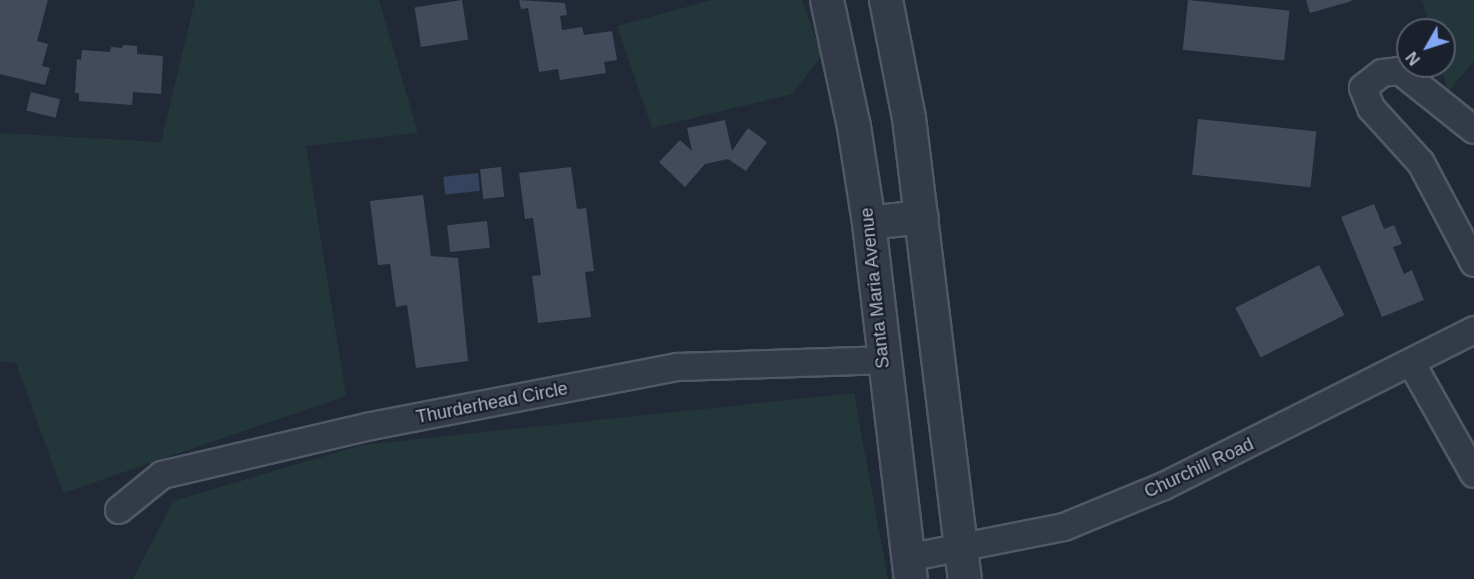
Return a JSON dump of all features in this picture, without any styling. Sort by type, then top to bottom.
[{"type":"street","name":"Santa Maria Avenue","points":[[827,0],[854,127],[869,223],[883,360],[909,568]]},
{"type":"street","points":[[885,0],[909,118],[958,547],[965,579]]},
{"type":"street","points":[[1474,130],[1400,71],[1382,73],[1363,88],[1371,108],[1421,163],[1474,262]]},
{"type":"street","points":[[869,223],[922,216]]},
{"type":"street","name":"Churchill Road","points":[[909,568],[958,547],[1064,527],[1164,486],[1412,364],[1474,330]]},
{"type":"street","name":"Thurderhead Circle","points":[[119,510],[162,475],[371,426],[677,367],[883,360]]},
{"type":"street","points":[[1412,364],[1474,474]]},
{"type":"shaded area","points":[[195,0],[379,0],[418,133],[306,146],[346,396],[63,493],[16,363],[0,361],[0,133],[161,142]]},
{"type":"shaded area","points":[[712,0],[802,0],[822,56],[792,94],[652,128],[617,26]]},
{"type":"shaded area","points":[[1422,0],[1474,0],[1474,61],[1448,92],[1444,78],[1456,78],[1456,18],[1427,18]]},
{"type":"shaded area","points":[[854,393],[888,579],[133,579],[173,501],[362,445]]},
{"type":"water","points":[[478,173],[480,191],[445,195],[443,177]]},
{"type":"building","points":[[0,0],[48,0],[37,41],[48,44],[42,66],[50,68],[45,85],[0,74]]},
{"type":"building","points":[[462,0],[468,40],[421,47],[415,8]]},
{"type":"building","points":[[519,0],[565,3],[567,15],[560,16],[562,30],[582,27],[584,35],[612,31],[617,60],[604,62],[606,73],[560,80],[558,69],[539,72],[528,8],[521,9]]},
{"type":"building","points":[[1188,0],[1289,11],[1284,60],[1183,50]]},
{"type":"building","points":[[1306,0],[1351,0],[1352,1],[1310,13]]},
{"type":"building","points":[[123,45],[137,46],[137,54],[163,56],[161,94],[133,92],[132,105],[79,101],[79,93],[75,93],[77,59],[81,60],[82,50],[110,52],[111,47],[122,48]]},
{"type":"building","points":[[31,92],[60,99],[56,118],[26,110]]},
{"type":"building","points":[[1198,119],[1316,131],[1310,187],[1192,175]]},
{"type":"building","points":[[725,120],[732,151],[748,128],[767,142],[746,171],[728,159],[705,164],[685,187],[659,162],[680,140],[692,151],[687,128]]},
{"type":"building","points":[[501,167],[504,197],[483,199],[480,169]]},
{"type":"building","points":[[571,167],[577,209],[586,208],[594,271],[585,272],[591,317],[538,323],[532,276],[541,275],[533,218],[525,219],[519,173]]},
{"type":"building","points":[[423,195],[431,256],[458,258],[468,361],[416,368],[407,305],[396,307],[390,264],[378,265],[370,201]]},
{"type":"building","points":[[1374,204],[1384,229],[1394,225],[1402,244],[1393,247],[1404,274],[1412,270],[1424,300],[1382,317],[1341,217]]},
{"type":"building","points":[[487,221],[490,248],[450,252],[447,225]]},
{"type":"building","points":[[1319,265],[1344,315],[1261,358],[1235,308]]}]
